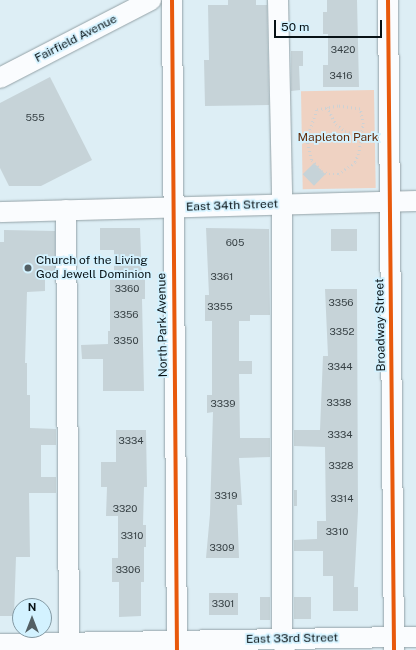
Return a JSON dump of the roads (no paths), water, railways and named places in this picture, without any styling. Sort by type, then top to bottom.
[{"type":"street","name":"Fairfield Avenue","points":[[0,78],[151,0]]},
{"type":"street","name":"North Park Avenue","points":[[172,0],[172,208],[177,645]]},
{"type":"street","points":[[278,0],[282,204],[284,644]]},
{"type":"street","name":"Broadway Street","points":[[388,0],[394,644]]},
{"type":"street","name":"East 34th Street","points":[[0,212],[416,201]]},
{"type":"street","points":[[66,210],[69,646]]},
{"type":"street","name":"East 33rd Street","points":[[0,644],[69,646],[394,644],[416,637]]},
{"type":"place","name":"Church of the Living God Jewell Dominion","points":[[28,268]]},
{"type":"park label","name":"Mapleton Park","points":[[338,138]]}]
